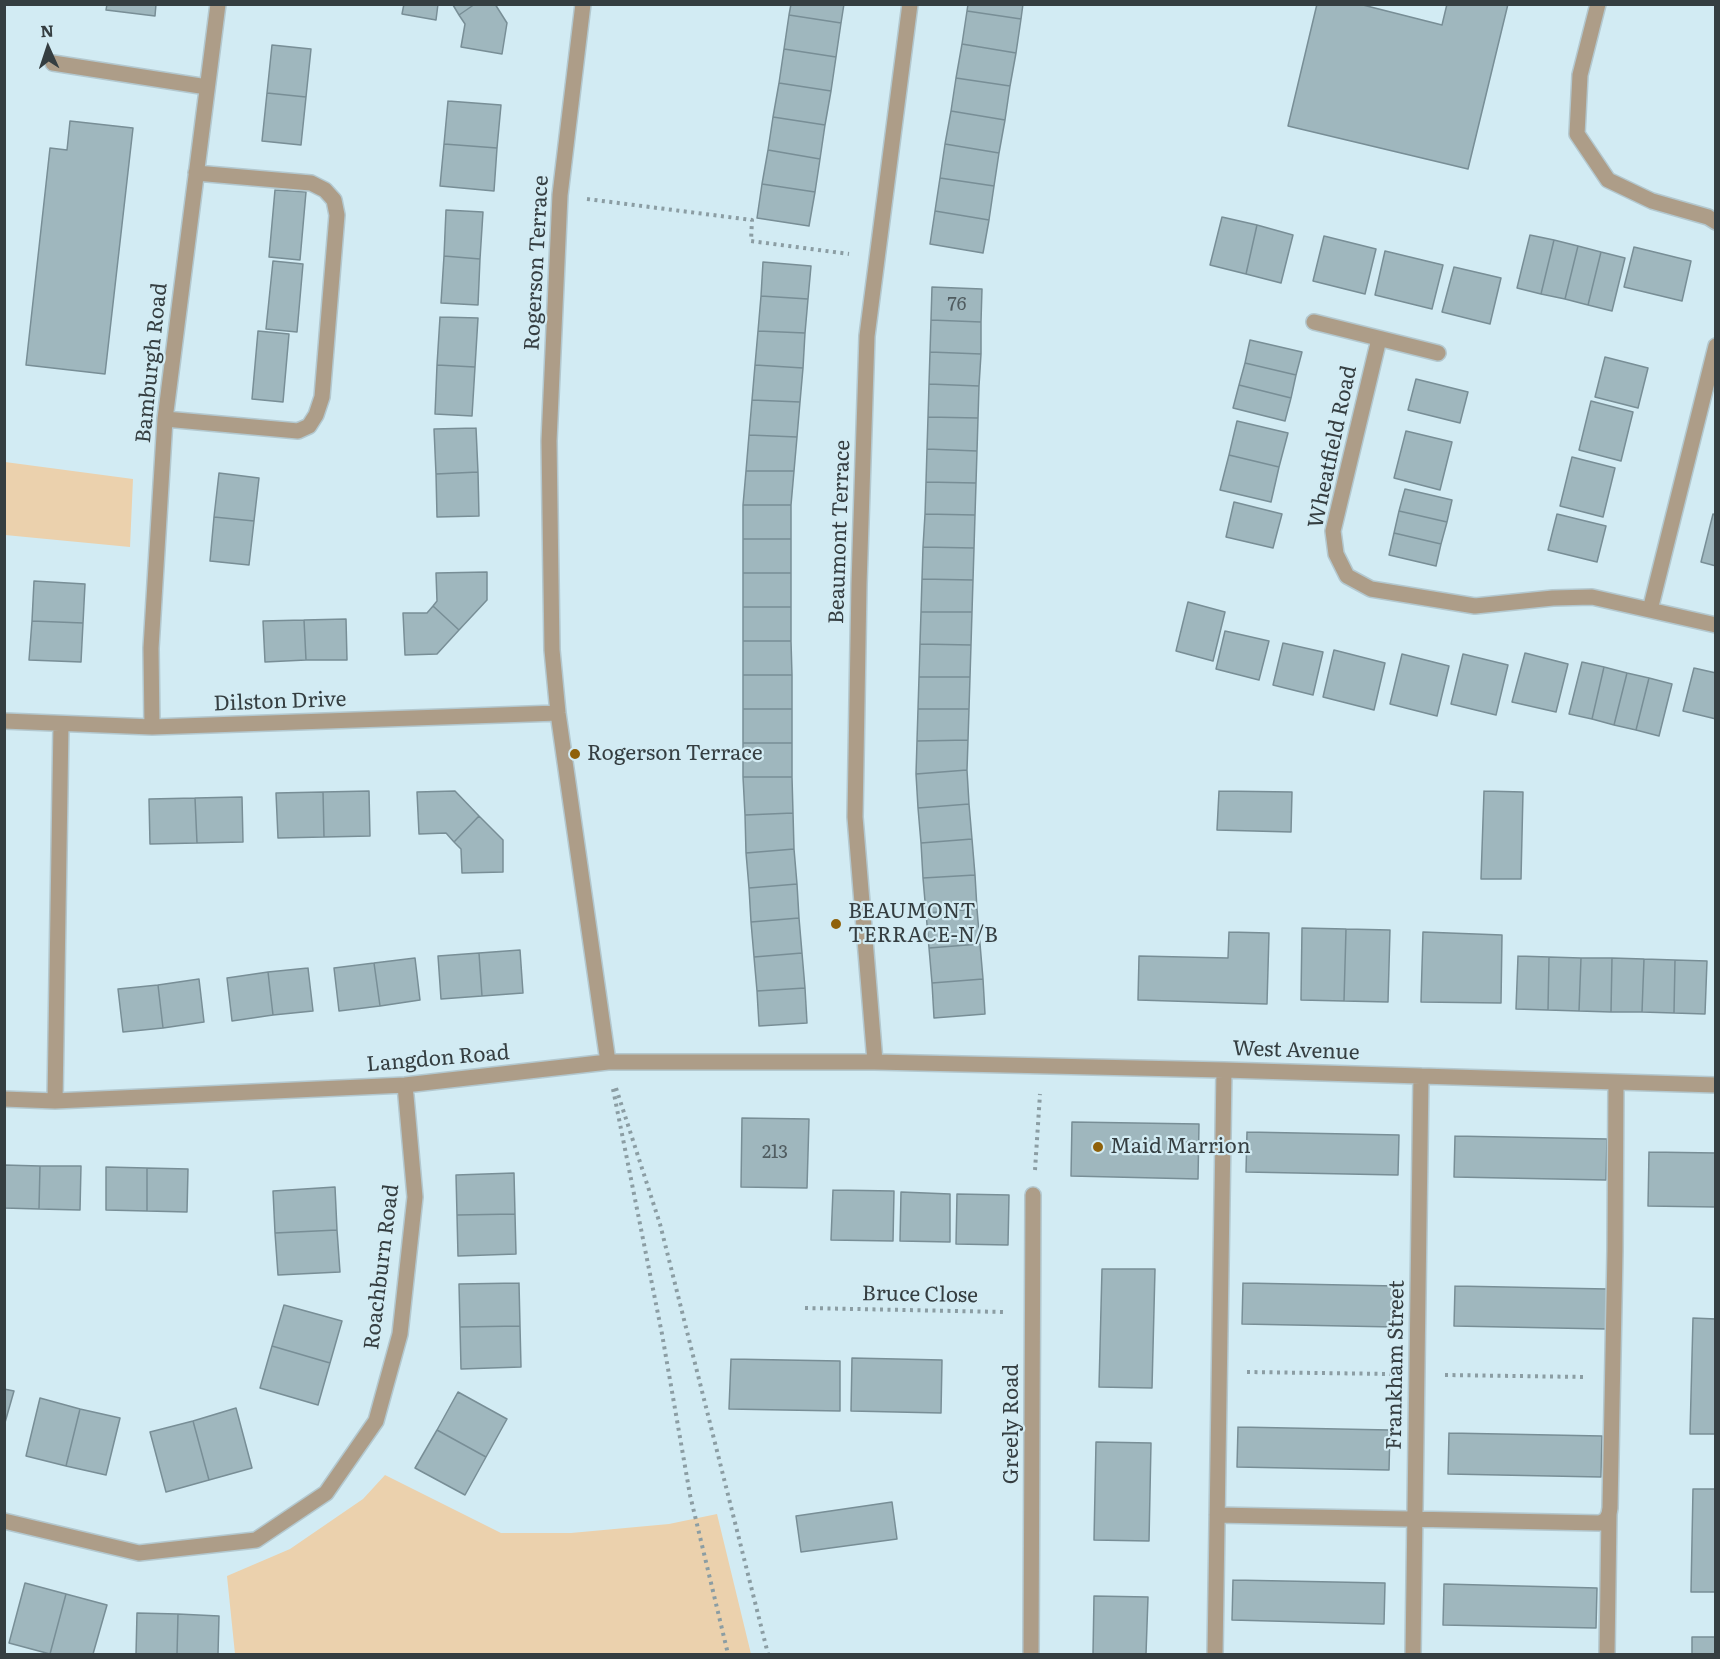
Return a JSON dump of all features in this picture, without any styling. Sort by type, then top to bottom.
[{"type":"street","name":"Bamburgh Road","points":[[152,727],[151,648],[165,419],[218,4]]},
{"type":"street","name":"Rogerson Terrace","points":[[583,4],[560,195],[549,441],[552,650],[558,713],[608,1062]]},
{"type":"street","name":"Beaumont Terrace","points":[[875,1062],[855,817],[859,584],[867,336],[910,4]]},
{"type":"street","points":[[1598,4],[1580,75],[1577,134],[1608,180],[1652,201],[1708,217],[1716,222]]},
{"type":"street","points":[[53,63],[207,87]]},
{"type":"street","points":[[165,419],[298,431],[309,426],[316,415],[322,397],[337,215],[334,200],[325,190],[310,183],[196,173]]},
{"type":"street","points":[[1314,322],[1438,352]]},
{"type":"street","name":"Wheatfield Road","points":[[1379,339],[1333,531],[1336,554],[1347,576],[1371,589],[1475,606],[1552,598],[1592,597],[1716,626]]},
{"type":"street","points":[[1650,610],[1716,346]]},
{"type":"street","name":"Dilston Drive","points":[[4,721],[152,727],[558,713]]},
{"type":"street","points":[[55,1101],[61,724]]},
{"type":"street","name":"Langdon Road","points":[[4,1099],[55,1101],[405,1085],[608,1062],[875,1062]]},
{"type":"street","name":"West Avenue","points":[[875,1062],[1716,1085]]},
{"type":"street","points":[[1215,1654],[1224,1070]]},
{"type":"street","name":"Frankham Street","points":[[1413,1654],[1421,1076]]},
{"type":"street","points":[[1607,1654],[1616,1082]]},
{"type":"street","name":"Roachburn Road","points":[[4,1521],[139,1554],[256,1539],[326,1493],[376,1421],[400,1334],[415,1197],[405,1085]]},
{"type":"street","name":"Greely Road","points":[[1031,1654],[1033,1195]]},
{"type":"street","points":[[1217,1515],[1600,1523],[1606,1520],[1609,1514]]},
{"type":"path","points":[[560,195],[752,220],[751,241],[877,258]]},
{"type":"path","points":[[608,1062],[662,1334],[690,1495],[728,1654]]},
{"type":"path","points":[[608,1062],[660,1224],[768,1654]]},
{"type":"path","points":[[1033,1195],[1042,1066]]},
{"type":"path","name":"Bruce Close","points":[[805,1308],[1034,1313]]},
{"type":"shaded area","points":[[5,462],[133,479],[130,547],[5,535]]},
{"type":"shaded area","points":[[385,1475],[501,1533],[571,1533],[669,1524],[717,1514],[751,1654],[235,1654],[227,1576],[290,1549],[363,1499]]},
{"type":"building","points":[[107,4],[156,4],[155,16],[106,10]]},
{"type":"building","points":[[404,4],[438,4],[436,20],[402,14]]},
{"type":"building","points":[[449,4],[475,4],[459,15],[453,5]]},
{"type":"building","points":[[475,4],[495,4],[507,23],[502,54],[461,47],[465,24],[459,15]]},
{"type":"building","points":[[791,4],[844,4],[841,23],[789,15]]},
{"type":"building","points":[[968,4],[1023,4],[1021,19],[967,11]]},
{"type":"building","points":[[1317,4],[1359,4],[1442,25],[1447,4],[1508,4],[1468,169],[1288,126]]},
{"type":"building","points":[[967,11],[1021,19],[1016,53],[962,44]]},
{"type":"building","points":[[789,15],[841,23],[836,57],[784,49]]},
{"type":"building","points":[[962,44],[1016,53],[1010,86],[956,78]]},
{"type":"building","points":[[272,45],[311,49],[306,97],[267,93]]},
{"type":"building","points":[[784,49],[836,57],[831,91],[779,83]]},
{"type":"building","points":[[956,78],[1010,86],[1005,120],[951,111]]},
{"type":"building","points":[[779,83],[831,91],[825,125],[773,117]]},
{"type":"building","points":[[267,93],[306,97],[301,145],[262,141]]},
{"type":"building","points":[[448,101],[501,105],[497,148],[444,144]]},
{"type":"building","points":[[951,111],[1005,120],[999,153],[945,144]]},
{"type":"building","points":[[773,117],[825,125],[820,159],[768,150]]},
{"type":"building","points":[[70,121],[133,128],[105,374],[26,365],[50,148],[67,150]]},
{"type":"building","points":[[444,144],[497,148],[494,191],[440,186]]},
{"type":"building","points":[[945,144],[999,153],[994,186],[940,178]]},
{"type":"building","points":[[768,150],[820,159],[815,192],[762,184]]},
{"type":"building","points":[[940,178],[994,186],[989,220],[935,211]]},
{"type":"building","points":[[762,184],[815,192],[809,226],[757,218]]},
{"type":"building","points":[[275,190],[306,192],[300,260],[269,257]]},
{"type":"building","points":[[446,210],[483,212],[480,259],[444,256]]},
{"type":"building","points":[[935,211],[989,220],[983,253],[930,244]]},
{"type":"building","points":[[1222,217],[1257,225],[1246,274],[1210,265]]},
{"type":"building","points":[[1257,225],[1293,235],[1281,283],[1246,274]]},
{"type":"building","points":[[1530,235],[1554,240],[1541,294],[1517,288]]},
{"type":"building","points":[[1324,236],[1376,249],[1365,294],[1313,281]]},
{"type":"building","points":[[1554,240],[1578,246],[1565,299],[1541,294]]},
{"type":"building","points":[[1578,246],[1601,252],[1588,305],[1565,299]]},
{"type":"building","points":[[1634,247],[1691,261],[1682,301],[1624,287]]},
{"type":"building","points":[[1385,251],[1443,265],[1432,309],[1375,295]]},
{"type":"building","points":[[1601,252],[1625,258],[1612,311],[1588,305]]},
{"type":"building","points":[[444,256],[480,259],[478,305],[441,303]]},
{"type":"building","points":[[273,261],[303,264],[297,332],[266,329]]},
{"type":"building","points":[[763,262],[811,266],[808,299],[761,296]]},
{"type":"building","points":[[1454,267],[1501,278],[1490,324],[1442,312]]},
{"type":"building","points":[[932,287],[982,289],[981,322],[931,320]]},
{"type":"building","points":[[761,296],[808,299],[805,333],[758,331]]},
{"type":"building","points":[[440,317],[478,318],[475,367],[437,365]]},
{"type":"building","points":[[931,320],[981,322],[981,354],[930,352]]},
{"type":"building","points":[[258,331],[289,334],[283,402],[252,399]]},
{"type":"building","points":[[758,331],[805,333],[803,368],[755,365]]},
{"type":"building","points":[[1250,340],[1302,352],[1296,375],[1245,363]]},
{"type":"building","points":[[930,352],[981,354],[979,386],[929,384]]},
{"type":"building","points":[[1605,357],[1648,368],[1638,408],[1595,397]]},
{"type":"building","points":[[1245,363],[1296,375],[1291,398],[1239,385]]},
{"type":"building","points":[[437,365],[475,367],[472,416],[435,414]]},
{"type":"building","points":[[755,365],[803,368],[800,402],[752,400]]},
{"type":"building","points":[[1416,379],[1468,392],[1460,423],[1408,410]]},
{"type":"building","points":[[929,384],[979,386],[978,418],[928,417]]},
{"type":"building","points":[[1239,385],[1291,398],[1285,421],[1233,408]]},
{"type":"building","points":[[752,400],[800,402],[797,437],[749,435]]},
{"type":"building","points":[[1591,401],[1633,412],[1621,461],[1579,450]]},
{"type":"building","points":[[928,417],[978,418],[977,451],[927,449]]},
{"type":"building","points":[[1237,421],[1288,433],[1279,467],[1229,455]]},
{"type":"building","points":[[476,428],[478,472],[436,474],[434,429]]},
{"type":"building","points":[[1406,431],[1452,442],[1440,490],[1394,478]]},
{"type":"building","points":[[749,435],[797,437],[794,471],[746,471]]},
{"type":"building","points":[[927,449],[977,451],[976,483],[926,482]]},
{"type":"building","points":[[1229,455],[1279,467],[1271,502],[1220,490]]},
{"type":"building","points":[[1572,457],[1615,468],[1603,517],[1560,506]]},
{"type":"building","points":[[746,471],[794,471],[791,505],[743,505]]},
{"type":"building","points":[[478,472],[479,516],[437,517],[436,474]]},
{"type":"building","points":[[219,473],[259,478],[254,521],[214,517]]},
{"type":"building","points":[[926,482],[976,483],[975,515],[925,514]]},
{"type":"building","points":[[1405,489],[1452,500],[1447,522],[1399,511]]},
{"type":"building","points":[[1234,502],[1282,514],[1273,548],[1226,537]]},
{"type":"building","points":[[743,505],[791,505],[791,539],[743,539]]},
{"type":"building","points":[[1399,511],[1447,522],[1441,544],[1394,533]]},
{"type":"building","points":[[925,514],[975,515],[974,548],[923,547]]},
{"type":"building","points":[[1557,514],[1606,526],[1597,562],[1548,550]]},
{"type":"building","points":[[1713,514],[1716,515],[1716,566],[1701,562]]},
{"type":"building","points":[[214,517],[254,521],[249,565],[210,561]]},
{"type":"building","points":[[1394,533],[1441,544],[1436,566],[1389,555]]},
{"type":"building","points":[[743,539],[791,539],[791,573],[743,573]]},
{"type":"building","points":[[923,547],[974,548],[973,580],[922,579]]},
{"type":"building","points":[[487,572],[487,600],[459,630],[433,606],[437,601],[436,573]]},
{"type":"building","points":[[743,573],[791,573],[791,607],[743,607]]},
{"type":"building","points":[[922,579],[973,580],[972,612],[921,612]]},
{"type":"building","points":[[34,581],[85,584],[83,623],[32,621]]},
{"type":"building","points":[[1188,602],[1225,612],[1213,661],[1176,651]]},
{"type":"building","points":[[433,606],[459,630],[437,654],[405,655],[403,613],[427,613]]},
{"type":"building","points":[[743,607],[791,607],[791,641],[743,641]]},
{"type":"building","points":[[921,612],[972,612],[971,645],[920,644]]},
{"type":"building","points":[[346,619],[347,660],[306,660],[304,620]]},
{"type":"building","points":[[304,620],[306,660],[265,662],[263,621]]},
{"type":"building","points":[[32,621],[83,623],[81,662],[29,660]]},
{"type":"building","points":[[1225,631],[1269,641],[1259,680],[1216,669]]},
{"type":"building","points":[[743,641],[791,641],[792,675],[743,675]]},
{"type":"building","points":[[1283,643],[1323,652],[1313,695],[1273,685]]},
{"type":"building","points":[[920,644],[971,645],[970,677],[919,677]]},
{"type":"building","points":[[1334,650],[1385,663],[1374,710],[1323,697]]},
{"type":"building","points":[[1525,653],[1568,664],[1556,712],[1512,702]]},
{"type":"building","points":[[1402,654],[1449,666],[1437,716],[1390,704]]},
{"type":"building","points":[[1463,654],[1508,665],[1496,715],[1451,704]]},
{"type":"building","points":[[1582,662],[1604,667],[1592,719],[1569,714]]},
{"type":"building","points":[[1604,667],[1627,673],[1614,725],[1592,719]]},
{"type":"building","points":[[1694,668],[1716,673],[1716,719],[1683,711]]},
{"type":"building","points":[[1627,673],[1649,678],[1636,730],[1614,725]]},
{"type":"building","points":[[743,675],[792,675],[792,709],[743,709]]},
{"type":"building","points":[[919,677],[970,677],[969,709],[918,709]]},
{"type":"building","points":[[1649,678],[1672,684],[1659,736],[1636,730]]},
{"type":"building","points":[[743,709],[792,709],[792,743],[743,743]]},
{"type":"building","points":[[918,709],[969,709],[968,740],[917,741]]},
{"type":"building","points":[[968,740],[967,770],[916,774],[917,741]]},
{"type":"building","points":[[743,743],[792,743],[792,777],[743,777]]},
{"type":"building","points":[[967,770],[969,804],[918,808],[916,774]]},
{"type":"building","points":[[743,777],[792,777],[793,813],[745,815]]},
{"type":"building","points":[[369,791],[370,836],[324,837],[323,792]]},
{"type":"building","points":[[455,791],[479,816],[454,842],[446,833],[419,834],[417,792]]},
{"type":"building","points":[[1219,791],[1292,792],[1291,832],[1217,830]]},
{"type":"building","points":[[1484,791],[1523,792],[1521,879],[1481,879]]},
{"type":"building","points":[[323,792],[324,837],[278,838],[276,793]]},
{"type":"building","points":[[242,797],[243,842],[197,843],[195,798]]},
{"type":"building","points":[[195,798],[197,843],[150,844],[149,799]]},
{"type":"building","points":[[969,804],[972,839],[921,843],[918,808]]},
{"type":"building","points":[[793,813],[794,849],[746,853],[745,815]]},
{"type":"building","points":[[479,816],[503,840],[503,872],[462,873],[461,849],[454,842]]},
{"type":"building","points":[[972,839],[975,875],[923,878],[921,843]]},
{"type":"building","points":[[794,849],[797,884],[749,888],[746,853]]},
{"type":"building","points":[[975,875],[977,909],[926,913],[923,878]]},
{"type":"building","points":[[797,884],[799,918],[751,922],[749,888]]},
{"type":"building","points":[[977,909],[980,944],[929,948],[926,913]]},
{"type":"building","points":[[799,918],[802,953],[754,957],[751,922]]},
{"type":"building","points":[[1302,928],[1346,929],[1344,1001],[1301,1000]]},
{"type":"building","points":[[1346,929],[1390,930],[1388,1002],[1344,1001]]},
{"type":"building","points":[[1229,932],[1269,933],[1267,1004],[1138,1000],[1139,956],[1228,958]]},
{"type":"building","points":[[1423,932],[1502,935],[1501,1003],[1421,1002]]},
{"type":"building","points":[[980,944],[983,979],[932,983],[929,948]]},
{"type":"building","points":[[520,950],[523,993],[482,996],[479,953]]},
{"type":"building","points":[[479,953],[482,996],[441,999],[438,956]]},
{"type":"building","points":[[802,953],[805,988],[757,991],[754,957]]},
{"type":"building","points":[[1518,956],[1549,957],[1548,1010],[1516,1009]]},
{"type":"building","points":[[1549,957],[1581,958],[1579,1011],[1548,1010]]},
{"type":"building","points":[[415,958],[420,1000],[380,1006],[374,963]]},
{"type":"building","points":[[1581,958],[1612,958],[1611,1012],[1579,1011]]},
{"type":"building","points":[[1612,958],[1644,959],[1642,1012],[1611,1012]]},
{"type":"building","points":[[1644,959],[1675,960],[1674,1013],[1642,1012]]},
{"type":"building","points":[[1675,960],[1707,961],[1705,1014],[1674,1013]]},
{"type":"building","points":[[374,963],[380,1006],[339,1011],[334,968]]},
{"type":"building","points":[[308,968],[313,1011],[273,1015],[268,972]]},
{"type":"building","points":[[268,972],[273,1015],[232,1021],[227,978]]},
{"type":"building","points":[[199,979],[204,1022],[163,1028],[158,985]]},
{"type":"building","points":[[983,979],[985,1014],[934,1018],[932,983]]},
{"type":"building","points":[[158,985],[163,1028],[123,1032],[118,989]]},
{"type":"building","points":[[805,988],[807,1023],[759,1026],[757,991]]},
{"type":"building","points":[[742,1118],[809,1119],[807,1188],[741,1187]]},
{"type":"building","points":[[1072,1122],[1199,1124],[1198,1179],[1071,1176]]},
{"type":"building","points":[[1247,1132],[1399,1135],[1398,1175],[1246,1172]]},
{"type":"building","points":[[1455,1136],[1607,1139],[1606,1180],[1454,1177]]},
{"type":"building","points":[[1649,1152],[1716,1153],[1716,1207],[1648,1206]]},
{"type":"building","points":[[4,1165],[40,1166],[39,1209],[4,1208]]},
{"type":"building","points":[[40,1166],[81,1166],[80,1210],[39,1209]]},
{"type":"building","points":[[106,1167],[147,1168],[147,1211],[106,1210]]},
{"type":"building","points":[[147,1168],[188,1169],[187,1212],[147,1211]]},
{"type":"building","points":[[514,1173],[515,1214],[457,1215],[456,1175]]},
{"type":"building","points":[[335,1187],[337,1230],[275,1233],[273,1191]]},
{"type":"building","points":[[833,1190],[894,1191],[893,1241],[831,1240]]},
{"type":"building","points":[[901,1192],[950,1194],[950,1242],[900,1241]]},
{"type":"building","points":[[957,1194],[1009,1195],[1008,1245],[956,1244]]},
{"type":"building","points":[[515,1214],[516,1254],[458,1256],[457,1215]]},
{"type":"building","points":[[337,1230],[340,1272],[278,1275],[275,1233]]},
{"type":"building","points":[[1102,1269],[1155,1269],[1152,1388],[1099,1387]]},
{"type":"building","points":[[519,1283],[520,1326],[460,1327],[459,1284]]},
{"type":"building","points":[[1243,1283],[1396,1286],[1395,1327],[1242,1324]]},
{"type":"building","points":[[1455,1286],[1607,1289],[1606,1329],[1454,1326]]},
{"type":"building","points":[[284,1305],[342,1321],[330,1363],[272,1346]]},
{"type":"building","points":[[1693,1318],[1716,1319],[1716,1434],[1690,1434]]},
{"type":"building","points":[[520,1326],[521,1367],[461,1369],[460,1327]]},
{"type":"building","points":[[272,1346],[330,1363],[318,1405],[260,1388]]},
{"type":"building","points":[[852,1358],[942,1360],[941,1413],[851,1411]]},
{"type":"building","points":[[731,1359],[840,1361],[840,1411],[729,1409]]},
{"type":"building","points":[[4,1389],[14,1391],[4,1426]]},
{"type":"building","points":[[458,1392],[507,1419],[486,1457],[437,1430]]},
{"type":"building","points":[[40,1398],[80,1409],[66,1466],[26,1456]]},
{"type":"building","points":[[236,1408],[252,1468],[209,1480],[193,1421]]},
{"type":"building","points":[[80,1409],[120,1418],[106,1475],[66,1466]]},
{"type":"building","points":[[193,1421],[209,1480],[166,1492],[150,1432]]},
{"type":"building","points":[[1238,1427],[1390,1430],[1389,1470],[1237,1467]]},
{"type":"building","points":[[437,1430],[486,1457],[465,1495],[415,1468]]},
{"type":"building","points":[[1449,1433],[1602,1436],[1601,1477],[1448,1474]]},
{"type":"building","points":[[1096,1442],[1151,1443],[1149,1541],[1094,1540]]},
{"type":"building","points":[[1693,1489],[1716,1489],[1716,1592],[1691,1592]]},
{"type":"building","points":[[892,1502],[897,1539],[801,1552],[796,1516]]},
{"type":"building","points":[[1233,1580],[1385,1583],[1384,1624],[1232,1620]]},
{"type":"building","points":[[25,1583],[66,1594],[50,1654],[9,1643]]},
{"type":"building","points":[[1444,1584],[1597,1588],[1596,1628],[1443,1625]]},
{"type":"building","points":[[66,1594],[107,1605],[93,1654],[50,1654]]},
{"type":"building","points":[[1094,1596],[1148,1597],[1146,1654],[1093,1654]]},
{"type":"building","points":[[137,1613],[178,1614],[177,1654],[136,1654]]},
{"type":"building","points":[[178,1614],[219,1616],[218,1654],[177,1654]]},
{"type":"building","points":[[1692,1637],[1716,1637],[1716,1654],[1692,1654]]},
{"type":"place","name":"Rogerson Terrace","points":[[575,754]]},
{"type":"place","name":"BEAUMONT TERRACE-N/B","points":[[836,924]]},
{"type":"place","name":"Maid Marrion","points":[[1098,1147]]}]
